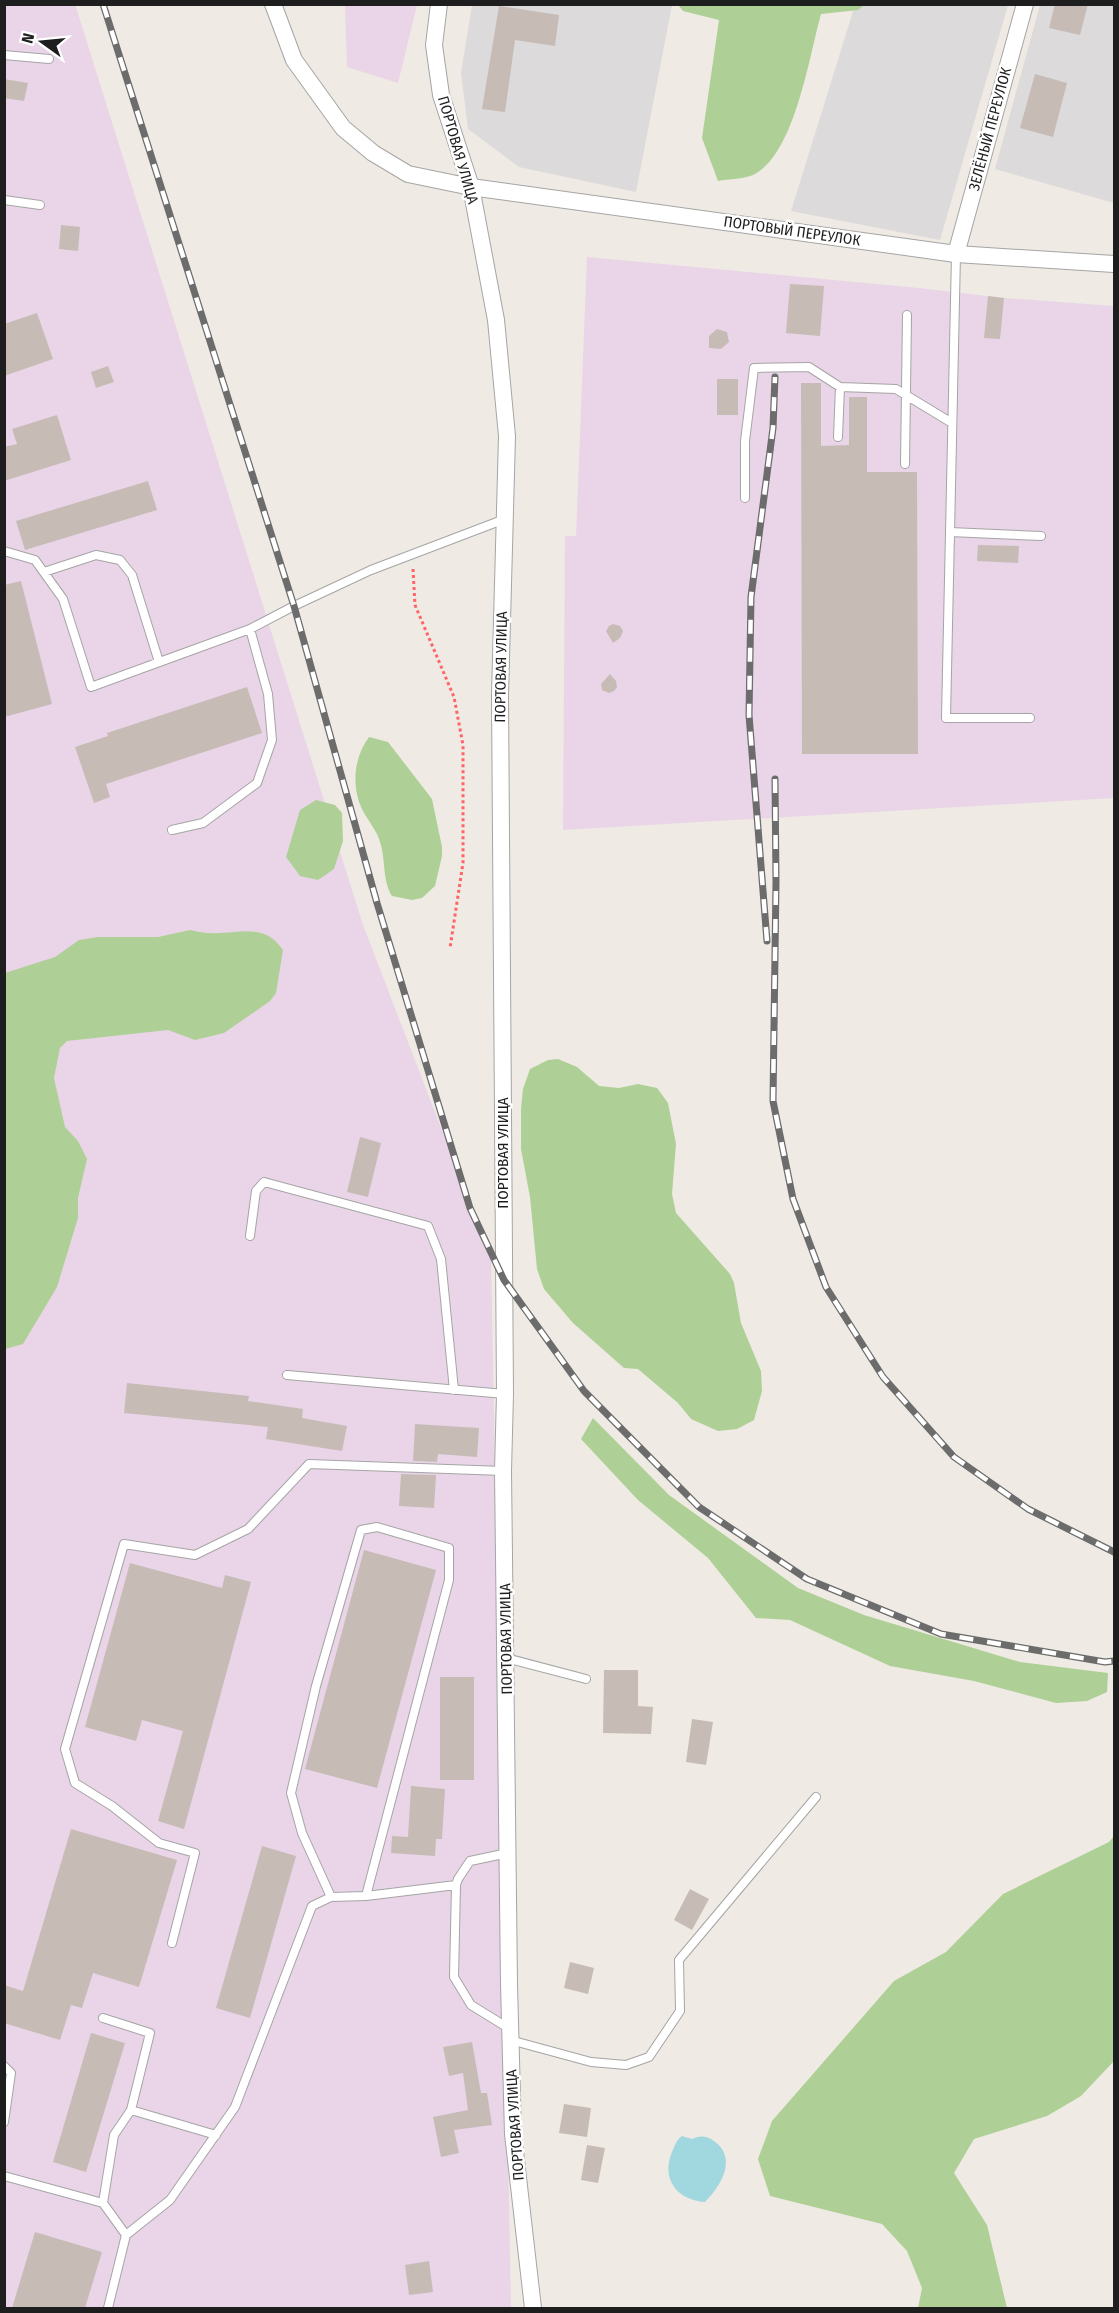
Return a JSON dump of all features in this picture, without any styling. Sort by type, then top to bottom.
[{"type":"street","name":"ПОРТОВЫЙ ПЕРЕУЛОК","points":[[273,4],[294,60],[343,128],[373,153],[408,174],[471,187],[956,254],[1114,264]]},
{"type":"street","name":"ПОРТОВАЯ УЛИЦА","points":[[439,4],[434,45],[441,95],[471,187],[496,320],[507,436],[500,695],[505,1394],[503,1471],[510,2034],[513,2134],[532,2308]]},
{"type":"street","name":"ЗЕЛЁНЫЙ ПЕРЕУЛОК","points":[[956,254],[1025,4]]},
{"type":"lane","points":[[4,55],[49,59]]},
{"type":"lane","points":[[4,200],[40,205]]},
{"type":"lane","points":[[956,254],[946,718],[1030,718]]},
{"type":"lane","points":[[905,464],[907,315]]},
{"type":"lane","points":[[745,498],[745,441],[754,368],[809,368],[840,387],[896,389],[952,423]]},
{"type":"lane","points":[[838,437],[840,387]]},
{"type":"lane","points":[[4,551],[35,560],[63,599],[91,687],[250,629],[371,570],[505,519]]},
{"type":"lane","points":[[950,532],[1041,536]]},
{"type":"lane","points":[[44,572],[96,555],[120,560],[132,575],[159,662]]},
{"type":"lane","points":[[172,830],[203,823],[256,783],[272,740],[268,694],[250,629]]},
{"type":"lane","points":[[250,1236],[256,1191],[264,1182],[428,1226],[441,1259],[454,1390]]},
{"type":"lane","points":[[287,1375],[505,1394]]},
{"type":"lane","points":[[172,1943],[195,1853],[159,1843],[112,1806],[75,1783],[65,1749],[124,1544],[195,1555],[248,1529],[309,1464],[503,1471]]},
{"type":"lane","points":[[331,1898],[302,1833],[291,1792],[316,1686],[361,1530],[377,1527],[449,1548],[449,1580],[366,1896]]},
{"type":"lane","points":[[506,1658],[586,1679]]},
{"type":"lane","points":[[508,1853],[470,1861],[458,1879],[454,1977],[471,2005],[510,2034],[591,2062],[626,2065],[649,2056],[680,2011],[679,1959],[816,1797]]},
{"type":"lane","points":[[108,2308],[126,2235],[170,2200],[235,2107],[312,1906],[331,1898],[366,1896],[456,1884]]},
{"type":"lane","points":[[103,2018],[150,2033],[131,2110],[114,2135],[103,2203]]},
{"type":"lane","points":[[4,2066],[11,2073],[4,2122]]},
{"type":"lane","points":[[131,2110],[216,2135]]},
{"type":"lane","points":[[4,2176],[103,2203],[126,2235]]},
{"type":"path","points":[[412,555],[415,605],[454,698],[463,746],[463,863],[450,948]]},
{"type":"shaded area","points":[[75,4],[363,925],[491,1258],[511,2308],[5,2308],[4,5]]},
{"type":"shaded area","points":[[345,5],[417,5],[398,83],[347,67]]},
{"type":"shaded area","points":[[472,5],[672,5],[636,192],[519,167],[468,129],[461,73]]},
{"type":"shaded area","points":[[855,5],[1008,5],[940,240],[791,211]]},
{"type":"shaded area","points":[[1040,5],[1114,5],[1114,203],[995,169]]},
{"type":"shaded area","points":[[587,257],[1004,298],[1114,306],[1114,798],[563,830],[565,536],[576,536]]},
{"type":"green space","points":[[678,5],[864,5],[858,10],[821,14],[805,78],[790,125],[769,163],[751,176],[718,181],[702,138],[719,20],[683,11]]},
{"type":"green space","points":[[369,737],[388,742],[432,799],[442,856],[435,886],[422,898],[412,900],[392,896],[387,883],[379,838],[364,813],[356,791],[357,763]]},
{"type":"green space","points":[[316,800],[335,805],[342,813],[343,841],[334,869],[318,880],[300,876],[286,857],[300,810]]},
{"type":"green space","points":[[190,930],[209,933],[250,931],[268,935],[283,950],[276,993],[270,1001],[224,1033],[195,1040],[168,1030],[67,1041],[60,1048],[54,1078],[65,1127],[78,1141],[87,1159],[78,1198],[78,1218],[57,1287],[23,1344],[5,1349],[5,973],[55,957],[79,940],[98,937],[158,937]]},
{"type":"green space","points":[[558,1059],[577,1067],[599,1086],[619,1088],[638,1084],[657,1088],[668,1103],[676,1144],[672,1194],[676,1213],[730,1274],[734,1283],[741,1323],[761,1371],[762,1391],[754,1420],[737,1429],[718,1431],[691,1419],[678,1403],[638,1369],[624,1368],[573,1323],[544,1289],[537,1269],[530,1197],[521,1149],[521,1109],[523,1089],[530,1069],[548,1060]]},
{"type":"green space","points":[[593,1418],[669,1495],[798,1588],[864,1615],[1020,1662],[1108,1673],[1107,1692],[1087,1701],[1056,1703],[974,1681],[890,1666],[790,1620],[756,1618],[708,1558],[638,1500],[581,1439]]},
{"type":"green space","points":[[1114,1836],[1114,2061],[1081,2096],[1047,2116],[974,2139],[954,2173],[987,2225],[1007,2308],[918,2308],[922,2288],[907,2251],[882,2224],[770,2196],[758,2159],[772,2121],[894,1981],[946,1952],[1003,1894],[1109,1842]]},
{"type":"water","points":[[682,2136],[692,2139],[709,2138],[721,2148],[725,2155],[726,2164],[721,2180],[705,2202],[686,2197],[679,2192],[670,2179],[669,2162],[678,2139]]},
{"type":"building","points":[[1055,4],[1088,4],[1080,35],[1049,28]]},
{"type":"building","points":[[499,6],[559,15],[555,46],[515,40],[505,112],[482,109]]},
{"type":"building","points":[[1035,74],[1067,83],[1053,137],[1020,128]]},
{"type":"building","points":[[4,79],[28,83],[24,101],[4,98]]},
{"type":"building","points":[[61,225],[80,227],[78,251],[59,249]]},
{"type":"building","points":[[790,284],[824,286],[820,336],[786,333]]},
{"type":"building","points":[[988,296],[1004,298],[1000,339],[984,338]]},
{"type":"building","points":[[37,313],[53,359],[4,376],[4,324]]},
{"type":"building","points":[[717,329],[727,332],[729,342],[721,349],[709,348],[709,336]]},
{"type":"building","points":[[108,366],[114,382],[96,388],[91,372]]},
{"type":"building","points":[[717,379],[738,379],[738,415],[717,415]]},
{"type":"building","points":[[801,383],[821,383],[821,446],[849,445],[849,397],[867,397],[867,472],[917,472],[918,754],[802,754]]},
{"type":"building","points":[[57,415],[71,460],[4,481],[4,447],[17,444],[12,429]]},
{"type":"building","points":[[148,481],[157,510],[25,550],[16,521]]},
{"type":"building","points":[[978,545],[1019,546],[1018,563],[977,561]]},
{"type":"building","points":[[21,581],[52,704],[4,717],[4,585]]},
{"type":"building","points":[[613,624],[620,626],[623,631],[620,638],[613,643],[606,631]]},
{"type":"building","points":[[610,674],[616,681],[617,687],[609,693],[602,690],[601,684]]},
{"type":"building","points":[[247,687],[262,733],[106,784],[110,797],[94,803],[75,747],[108,736],[107,733]]},
{"type":"building","points":[[360,1137],[381,1143],[368,1197],[347,1192]]},
{"type":"building","points":[[127,1383],[249,1396],[248,1401],[303,1409],[302,1418],[347,1426],[342,1451],[266,1439],[268,1427],[124,1413]]},
{"type":"building","points":[[415,1424],[479,1428],[477,1457],[438,1454],[437,1462],[413,1461]]},
{"type":"building","points":[[401,1474],[436,1475],[434,1508],[399,1506]]},
{"type":"building","points":[[364,1550],[436,1570],[377,1788],[305,1769]]},
{"type":"building","points":[[130,1563],[222,1588],[225,1575],[251,1582],[184,1829],[158,1821],[183,1731],[142,1720],[136,1741],[85,1727]]},
{"type":"building","points":[[604,1670],[638,1670],[638,1706],[653,1707],[651,1734],[603,1733]]},
{"type":"building","points":[[440,1677],[474,1677],[474,1780],[440,1780]]},
{"type":"building","points":[[692,1719],[713,1722],[706,1765],[686,1762]]},
{"type":"building","points":[[411,1786],[445,1789],[442,1839],[436,1839],[435,1856],[391,1853],[392,1836],[408,1837]]},
{"type":"building","points":[[71,1829],[177,1860],[139,1987],[93,1973],[82,2008],[71,2005],[60,2040],[4,2023],[4,1985],[23,1991]]},
{"type":"building","points":[[262,1846],[296,1856],[250,2018],[216,2008]]},
{"type":"building","points":[[690,1889],[709,1899],[692,1930],[674,1920]]},
{"type":"building","points":[[570,1962],[594,1968],[588,1994],[564,1988]]},
{"type":"building","points":[[91,2033],[125,2043],[86,2172],[53,2162]]},
{"type":"building","points":[[472,2042],[481,2093],[487,2093],[492,2125],[454,2130],[459,2153],[441,2157],[433,2117],[468,2110],[463,2073],[449,2076],[443,2047]]},
{"type":"building","points":[[564,2104],[591,2108],[587,2137],[559,2133]]},
{"type":"building","points":[[587,2145],[605,2148],[598,2183],[581,2180]]},
{"type":"building","points":[[35,2232],[102,2252],[85,2308],[12,2308]]},
{"type":"building","points":[[429,2261],[433,2292],[409,2295],[405,2265]]},
{"type":"railway","points":[[103,4],[294,606],[377,903],[470,1208],[504,1280],[584,1391],[699,1507],[807,1579],[941,1634],[1105,1662],[1114,1661]]},
{"type":"railway","points":[[767,941],[749,715],[751,597],[773,428],[775,377]]},
{"type":"railway","points":[[775,779],[773,1101],[793,1199],[826,1287],[883,1377],[954,1457],[1028,1509],[1114,1552]]}]
